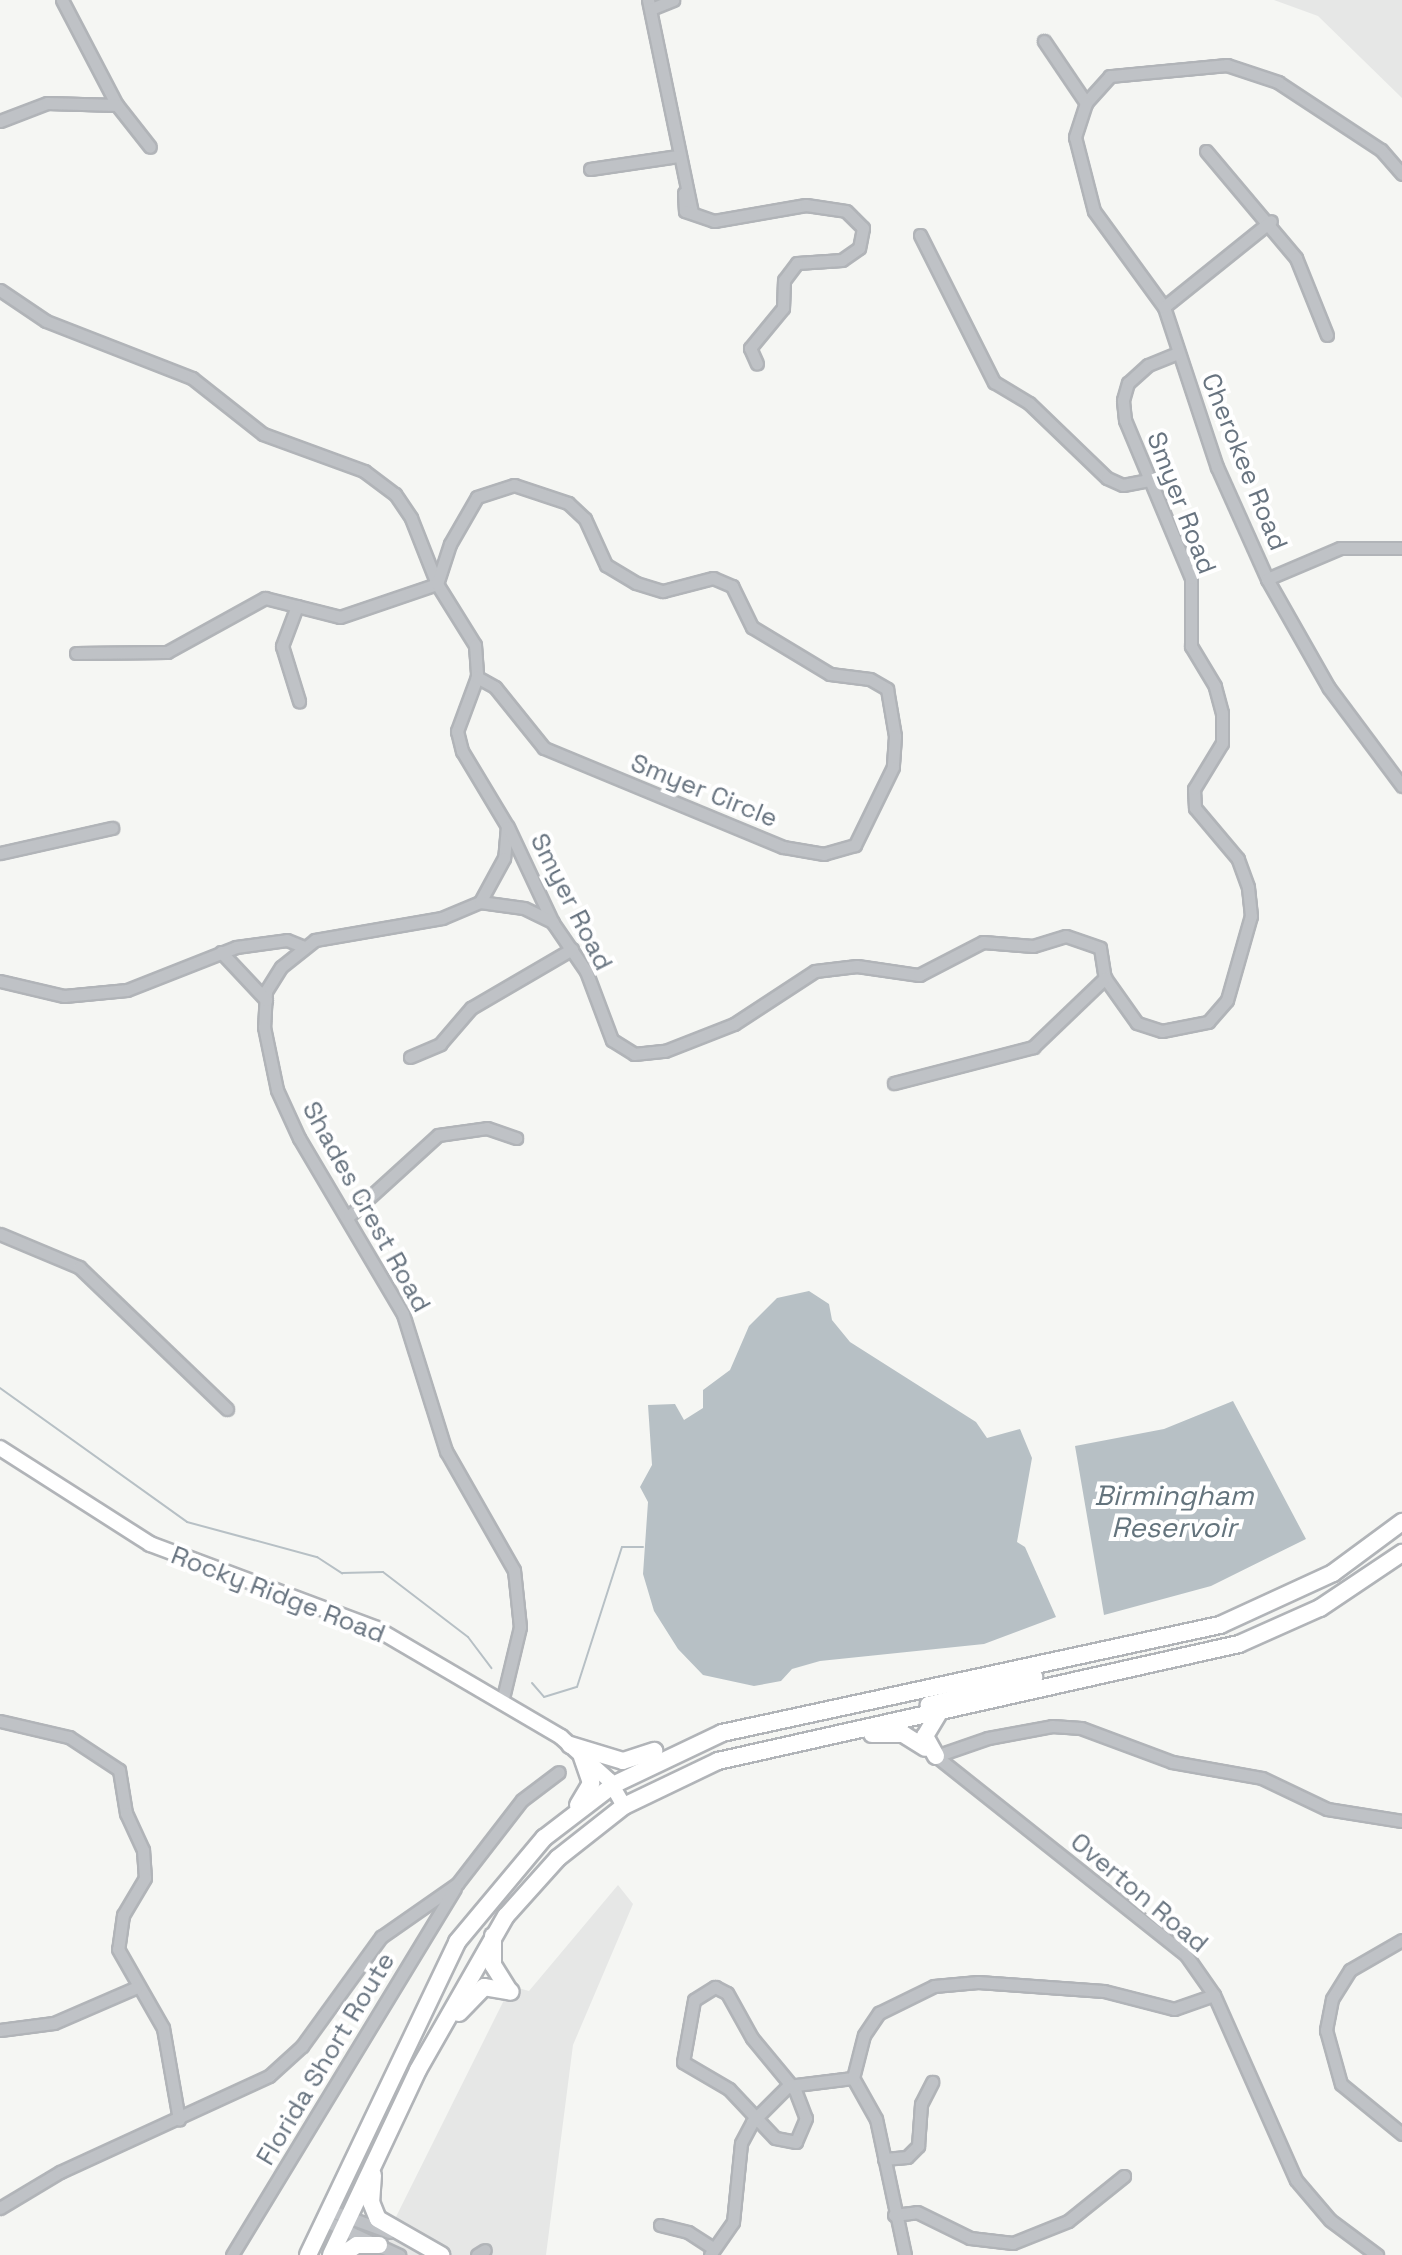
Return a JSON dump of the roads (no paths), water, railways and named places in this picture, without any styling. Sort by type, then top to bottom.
[{"type":"highway","points":[[906,1718],[912,1701],[1121,1656],[1220,1625],[1335,1572],[1402,1522]]},
{"type":"highway","points":[[331,2255],[438,2032],[493,1936],[558,1858],[624,1806],[718,1761],[763,1749],[1239,1644],[1320,1608],[1402,1553]]},
{"type":"highway","points":[[308,2255],[457,1942],[488,1899],[570,1818],[613,1785],[722,1733],[1220,1625]]},
{"type":"highway","points":[[940,1711],[929,1705],[951,1694]]},
{"type":"highway","points":[[930,1752],[925,1736],[940,1711]]},
{"type":"highway","points":[[576,1751],[623,1761],[711,1728],[794,1715]]},
{"type":"highway","points":[[763,1749],[884,1732],[903,1734],[930,1752]]},
{"type":"highway","points":[[570,1818],[591,1783],[576,1751]]},
{"type":"highway","points":[[438,2032],[484,1987],[511,1992],[493,1965],[493,1936]]},
{"type":"highway","points":[[375,2159],[371,2202],[378,2219],[439,2255]]},
{"type":"highway","points":[[342,2255],[357,2245],[379,2245]]},
{"type":"main road","name":"Rocky Ridge Road","points":[[0,1448],[150,1544],[377,1629],[502,1702],[576,1751],[613,1785],[624,1806]]},
{"type":"street","points":[[62,0],[117,105],[150,147]]},
{"type":"street","points":[[673,0],[650,4],[683,190],[692,212],[714,221],[806,205],[846,211],[863,228],[859,248],[842,260],[797,263],[784,280],[783,308],[750,348],[757,364]]},
{"type":"street","points":[[1044,41],[1086,103],[1110,76],[1133,69],[1246,67],[1381,150],[1402,174]]},
{"type":"street","points":[[0,121],[47,103],[117,105]]},
{"type":"street","name":"Cherokee Road","points":[[1086,103],[1076,142],[1094,211],[1164,307],[1222,479],[1267,579],[1350,721],[1402,786]]},
{"type":"street","points":[[1206,151],[1271,221],[1296,258],[1327,335]]},
{"type":"street","points":[[590,169],[678,156]]},
{"type":"street","points":[[1164,307],[1271,221]]},
{"type":"street","points":[[920,235],[994,382],[1029,403],[1107,478],[1123,485],[1148,480]]},
{"type":"street","points":[[0,290],[60,327],[192,378],[263,434],[364,471],[395,494],[411,518],[437,584],[475,645],[477,677],[457,731],[462,751],[507,826],[504,858],[480,902]]},
{"type":"street","name":"Smyer Road","points":[[507,826],[553,923],[572,949],[612,1040],[634,1054],[665,1051],[734,1024],[815,971],[857,966],[919,975],[983,942],[1033,946],[1066,936],[1091,941],[1101,950],[1105,978],[1137,1023],[1162,1031],[1208,1022],[1227,1000],[1251,916],[1238,859],[1195,808],[1194,789],[1222,743],[1222,713],[1215,686],[1191,646],[1191,578],[1148,480],[1123,400],[1138,374],[1177,353]]},
{"type":"street","name":"Smyer Circle","points":[[437,584],[450,544],[477,497],[514,485],[540,490],[568,503],[585,519],[606,565],[636,583],[663,591],[713,578],[732,586],[752,627],[830,674],[870,679],[887,689],[895,736],[893,767],[855,845],[824,854],[783,847],[544,748],[495,687],[477,677]]},
{"type":"street","points":[[1267,579],[1340,548],[1402,548]]},
{"type":"street","points":[[76,653],[167,652],[265,598],[340,617],[437,584]]},
{"type":"street","points":[[297,606],[282,646],[299,701]]},
{"type":"street","points":[[0,853],[112,828]]},
{"type":"street","points":[[0,981],[64,996],[127,990],[221,952],[287,940],[304,947],[442,918],[480,902],[524,908],[553,923]]},
{"type":"street","name":"Shades Crest Road","points":[[304,947],[281,967],[266,1000],[264,1027],[277,1090],[403,1314],[446,1451],[514,1570],[520,1627],[502,1702]]},
{"type":"street","points":[[410,1057],[440,1044],[471,1008],[572,949]]},
{"type":"street","points":[[221,952],[266,1000]]},
{"type":"street","points":[[894,1083],[1033,1047],[1105,978]]},
{"type":"street","points":[[349,1216],[438,1135],[487,1128],[516,1138]]},
{"type":"street","points":[[0,1234],[79,1267],[227,1409]]},
{"type":"street","name":"Overton Road","points":[[906,1718],[930,1752],[1186,1955],[1214,1995],[1296,2180],[1330,2220],[1377,2255]]},
{"type":"street","points":[[0,1721],[69,1737],[119,1770],[126,1813],[143,1850],[145,1878],[118,1936],[137,1987],[163,2028],[179,2120]]},
{"type":"street","points":[[930,1752],[988,1738],[1081,1728],[1172,1762],[1262,1778],[1327,1809],[1402,1821]]},
{"type":"street","points":[[0,2208],[60,2172],[179,2120],[287,2061],[381,1937],[457,1884],[522,1800],[559,1772]]},
{"type":"street","name":"Florida Short Route","points":[[232,2255],[457,1884]]},
{"type":"street","points":[[1402,1940],[1350,1970],[1332,1999],[1326,2030],[1341,2084],[1402,2134]]},
{"type":"street","points":[[905,2255],[894,2215],[876,2119],[853,2078],[864,2035],[879,2013],[934,1986],[978,1982],[1104,1991],[1174,2009],[1214,1995]]},
{"type":"street","points":[[0,2030],[54,2023],[137,1987]]},
{"type":"street","points":[[703,1990],[727,1993],[788,2086],[806,2118],[802,2137],[783,2142],[729,2089],[683,2062],[694,2000],[703,1990]]},
{"type":"street","points":[[660,2225],[688,2232],[711,2251],[733,2222],[741,2143],[758,2118],[788,2086],[853,2078]]},
{"type":"street","points":[[884,2159],[907,2157],[918,2146],[921,2104],[932,2082]]},
{"type":"street","points":[[894,2215],[917,2212],[970,2238],[1013,2243],[1068,2221],[1124,2176]]},
{"type":"street","points":[[328,2216],[439,2255]]},
{"type":"street","points":[[347,2223],[399,2255]]},
{"type":"water","points":[[809,1291],[829,1304],[832,1320],[850,1342],[976,1422],[987,1438],[1020,1429],[1032,1458],[1017,1542],[1025,1547],[1056,1617],[984,1644],[820,1661],[792,1669],[781,1681],[754,1686],[703,1675],[678,1649],[654,1611],[643,1574],[648,1502],[640,1487],[652,1465],[648,1405],[675,1404],[684,1420],[703,1408],[703,1390],[730,1370],[749,1326],[777,1298]]},
{"type":"water","name":"Birmingham Reservoir","points":[[1233,1401],[1306,1539],[1211,1586],[1104,1615],[1075,1446],[1164,1429]]},
{"type":"waterway","points":[[0,1388],[187,1522],[317,1557],[342,1573],[383,1572],[468,1637],[491,1668]]},
{"type":"waterway","points":[[532,1683],[544,1697],[577,1687],[622,1547],[643,1547]]}]
